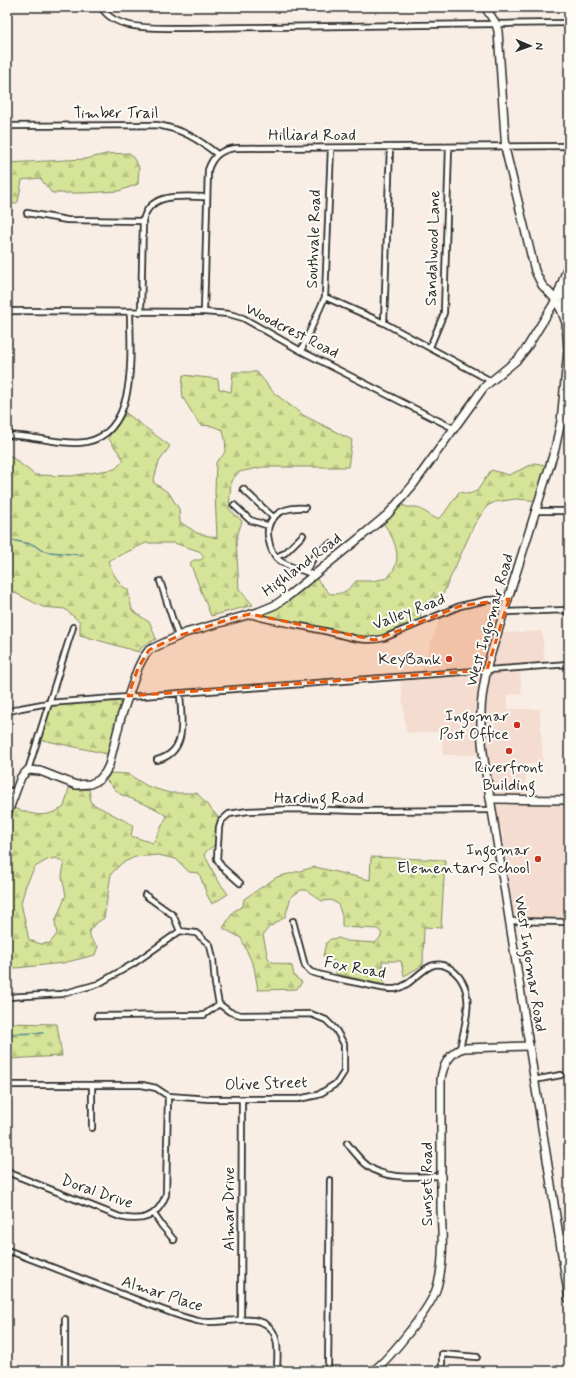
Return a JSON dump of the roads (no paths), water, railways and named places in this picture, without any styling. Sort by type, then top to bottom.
[{"type":"main road","points":[[485,7],[496,24]]},
{"type":"main road","name":"West Ingomar Road","points":[[496,24],[500,41],[505,146],[535,271],[542,285],[556,300],[567,323],[567,360],[565,421],[487,670],[483,689],[481,718],[482,736],[490,799],[534,1080],[566,1258],[569,1299]]},
{"type":"main road","points":[[556,300],[569,263]]},
{"type":"main road","points":[[565,274],[563,293],[567,323]]},
{"type":"main road","name":"Highland Road","points":[[28,770],[40,771],[70,783],[81,785],[90,784],[99,780],[105,774],[109,765],[118,724],[138,668],[145,654],[152,648],[178,636],[275,605],[358,540],[388,514],[413,485],[491,380],[518,359],[526,349],[556,300]]},
{"type":"main road","points":[[7,815],[21,777],[28,770]]},
{"type":"main road","points":[[490,799],[569,800]]},
{"type":"main road","points":[[460,1049],[529,1046]]},
{"type":"main road","name":"Sunset Road","points":[[373,1371],[386,1359],[424,1312],[436,1292],[441,1264],[441,1074],[448,1060],[460,1049]]},
{"type":"street","points":[[101,7],[108,17],[124,24],[187,28],[569,23]]},
{"type":"street","name":"Timber Trail","points":[[7,126],[157,125],[173,128],[188,134],[217,154]]},
{"type":"street","name":"Hilliard Road","points":[[217,154],[226,150],[237,148],[569,146]]},
{"type":"street","points":[[384,323],[390,147]]},
{"type":"street","name":"Sandalwood Lane","points":[[430,347],[444,313],[449,147]]},
{"type":"street","name":"Southvale Road","points":[[301,350],[325,297],[331,148]]},
{"type":"street","points":[[204,312],[208,170],[217,154]]},
{"type":"street","points":[[141,312],[143,221],[149,208],[162,199],[173,197],[207,197]]},
{"type":"street","points":[[27,213],[66,220],[143,221]]},
{"type":"street","points":[[325,297],[384,323],[491,380]]},
{"type":"street","name":"Woodcrest Road","points":[[7,311],[225,313],[243,318],[301,350],[455,429]]},
{"type":"street","points":[[7,435],[33,437],[69,443],[85,442],[96,439],[109,431],[118,419],[127,393],[130,367],[130,312]]},
{"type":"street","points":[[243,489],[274,518]]},
{"type":"street","points":[[234,505],[250,520],[269,526]]},
{"type":"street","points":[[305,508],[288,509],[279,513],[274,518],[268,531],[269,544],[276,557],[287,565],[306,571],[313,576]]},
{"type":"street","points":[[537,511],[569,511]]},
{"type":"street","points":[[276,557],[285,552],[303,535]]},
{"type":"street","points":[[306,571],[316,552],[330,544]]},
{"type":"street","points":[[160,581],[178,636]]},
{"type":"street","name":"Valley Road","points":[[250,614],[271,621],[370,641],[384,638],[460,606],[488,600],[509,599]]},
{"type":"street","points":[[505,612],[569,610]]},
{"type":"street","points":[[28,770],[73,627]]},
{"type":"street","points":[[7,712],[48,703],[128,696],[569,664]]},
{"type":"street","points":[[157,760],[166,758],[173,753],[179,743],[181,733],[180,693]]},
{"type":"street","points":[[7,790],[15,792]]},
{"type":"street","name":"Harding Road","points":[[240,883],[222,867],[217,858],[219,827],[221,821],[229,814],[248,811],[294,809],[360,811],[492,810]]},
{"type":"street","points":[[145,895],[174,915],[180,931]]},
{"type":"street","points":[[509,921],[569,922]]},
{"type":"street","name":"Fox Road","points":[[293,922],[305,966],[315,974],[371,986],[396,989],[408,983],[431,966],[441,965],[451,970],[462,981],[466,990],[468,1003],[460,1049]]},
{"type":"street","points":[[7,997],[62,994],[98,984],[133,964],[180,931],[196,933],[210,945],[213,959],[214,984],[219,1004],[204,1015],[97,1016]]},
{"type":"street","name":"Olive Street","points":[[7,1085],[142,1085],[156,1088],[168,1096],[209,1099],[298,1099],[318,1095],[337,1083],[344,1072],[344,1044],[336,1030],[326,1020],[312,1014],[241,1015],[230,1012],[219,1004]]},
{"type":"street","points":[[534,1080],[561,1075]]},
{"type":"street","points":[[92,1085],[92,1128]]},
{"type":"street","name":"Doral Drive","points":[[7,1172],[130,1220],[139,1219],[154,1214],[162,1206],[166,1195],[168,1096]]},
{"type":"street","name":"Almar Drive","points":[[241,1320],[242,1098]]},
{"type":"street","points":[[347,1143],[363,1163],[377,1172],[396,1176],[441,1176]]},
{"type":"street","points":[[328,1371],[330,1180]]},
{"type":"street","points":[[154,1214],[174,1240]]},
{"type":"street","name":"Almar Place","points":[[7,1250],[103,1288],[200,1322],[241,1320],[267,1325],[273,1332],[277,1342],[277,1371]]},
{"type":"street","points":[[65,1319],[65,1371]]},
{"type":"street","points":[[442,1371],[442,1354],[477,1357]]},
{"type":"waterway","points":[[7,539],[34,545],[41,550],[49,552],[82,555]]},
{"type":"waterway","points":[[7,1034],[43,1033]]},
{"type":"place","name":"KeyBank","points":[[449,659]]},
{"type":"place","name":"Ingomar Post Office","points":[[517,725]]},
{"type":"place","name":"Riverfront Building","points":[[509,751]]},
{"type":"place","name":"Ingomar Elementary School","points":[[538,859]]}]
